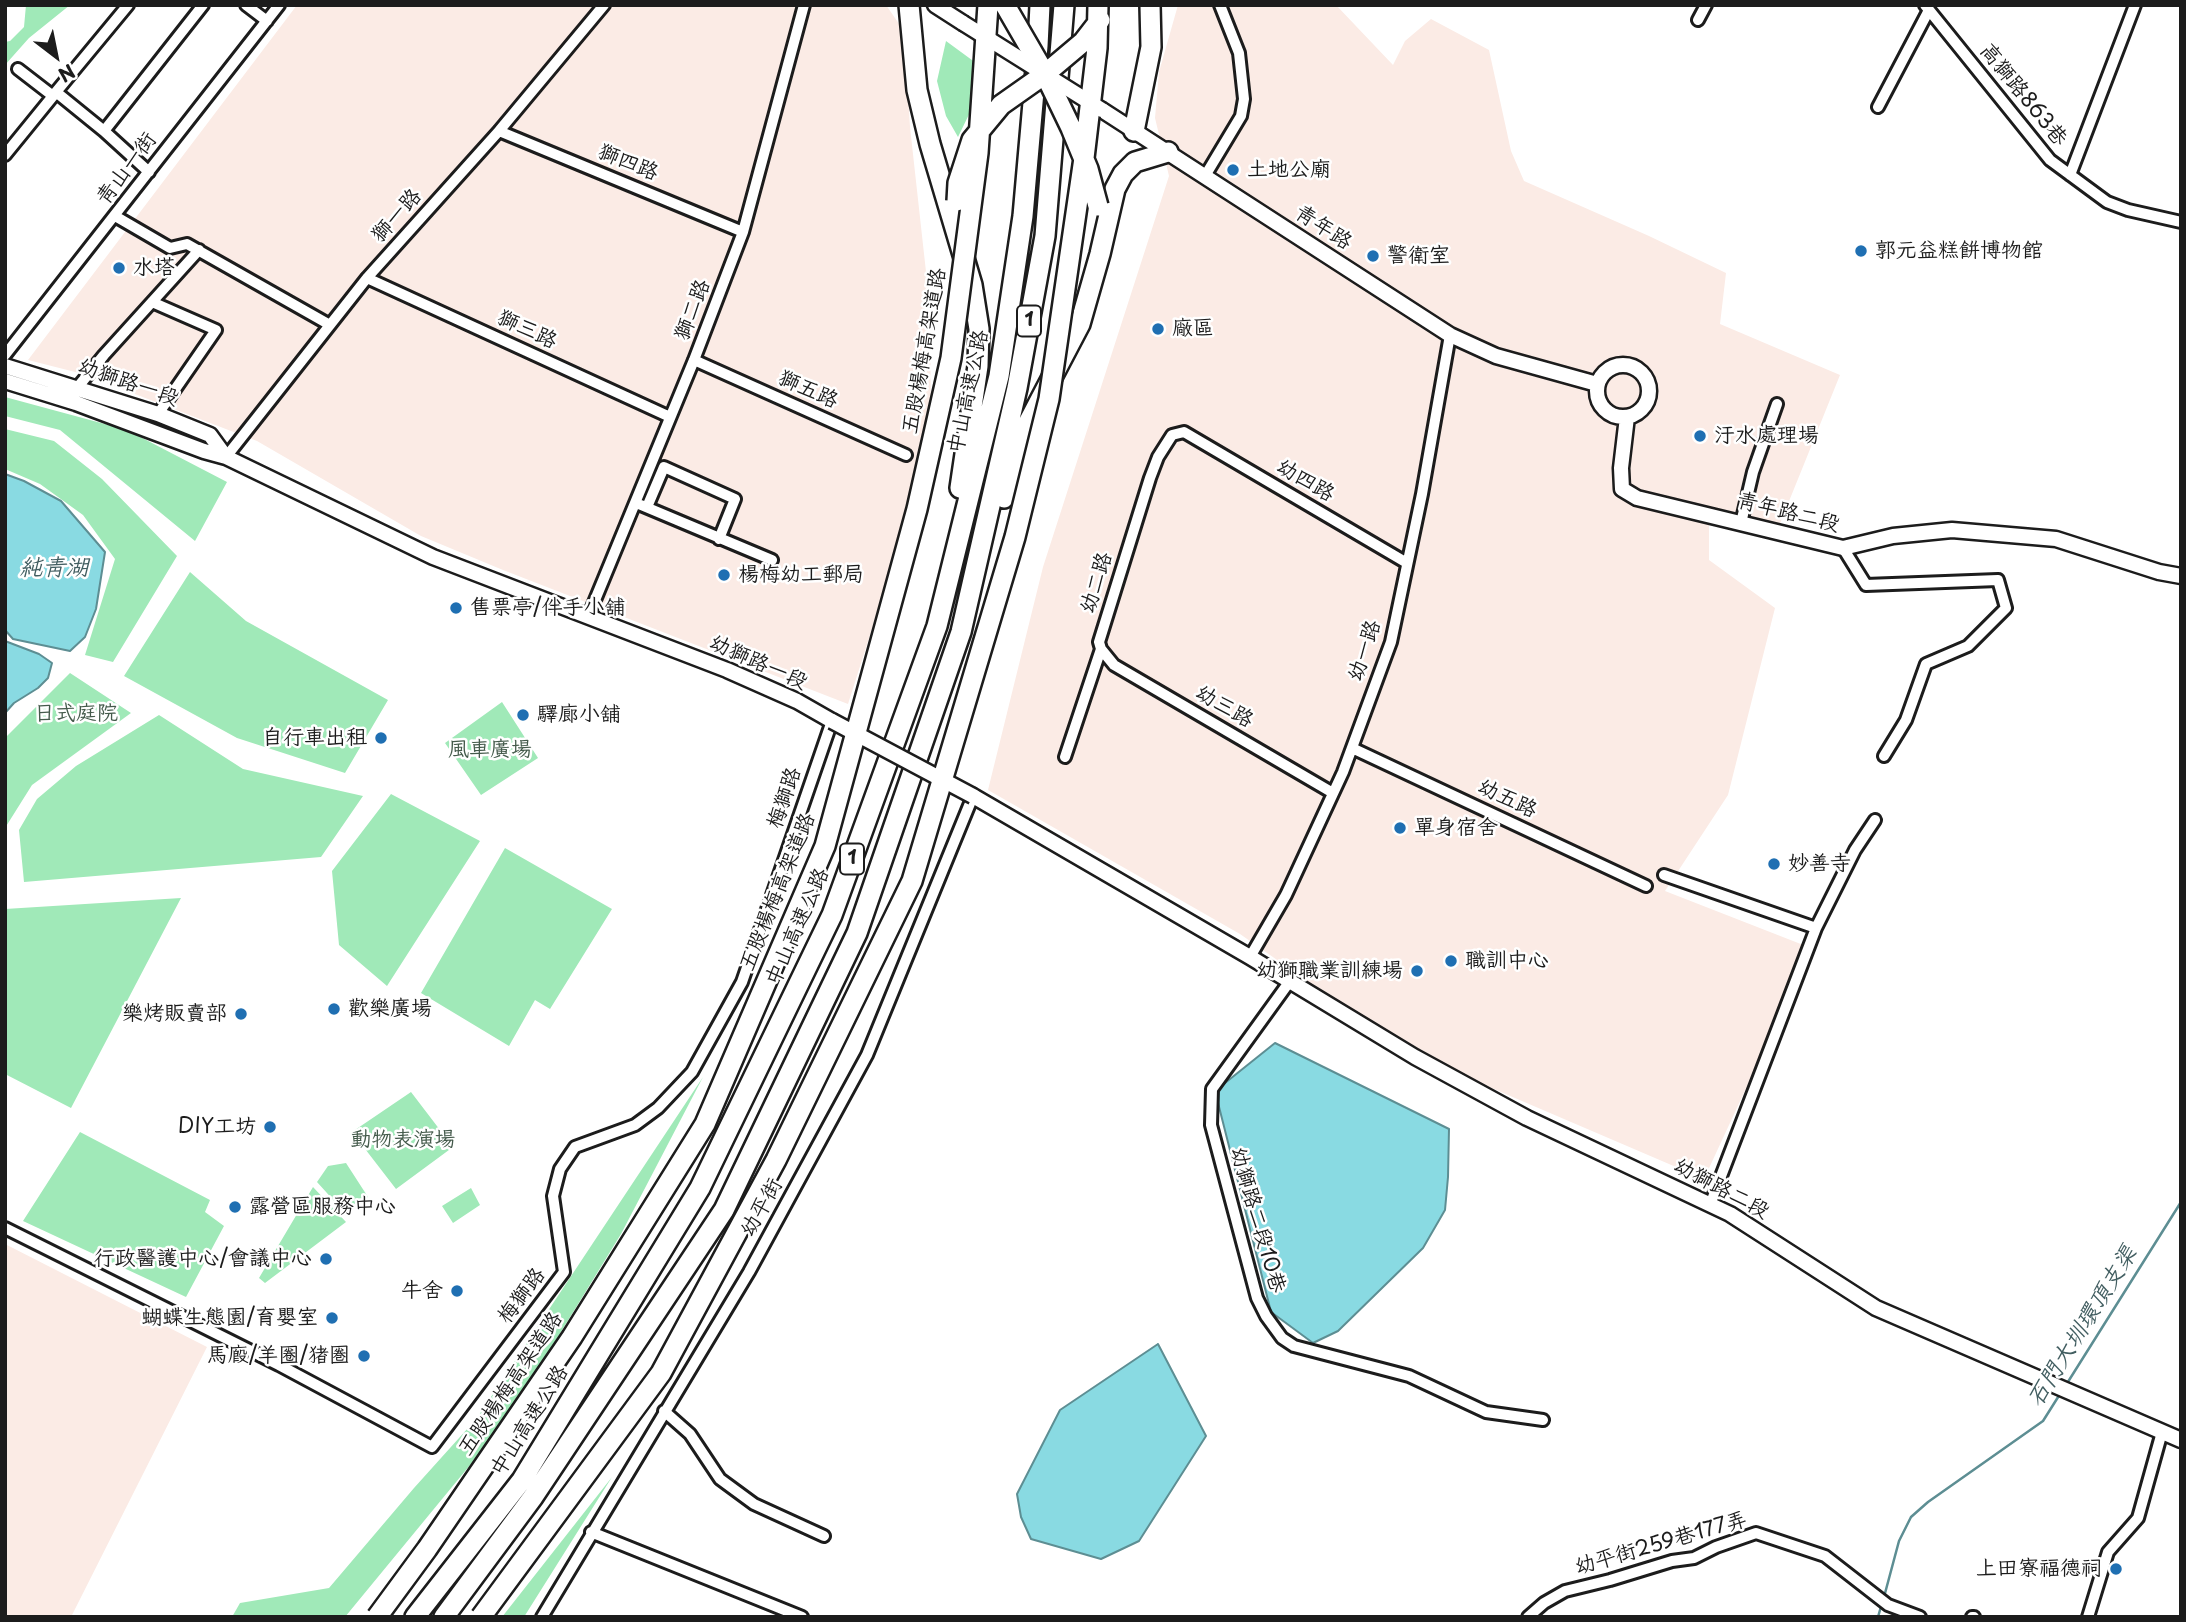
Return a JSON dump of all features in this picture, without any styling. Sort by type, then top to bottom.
[{"type":"highway","points":[[909,5],[917,90],[930,144],[972,285],[979,328],[978,366],[943,599]]},
{"type":"highway","name":"五股楊梅高架道路","points":[[377,1617],[427,1549],[572,1336],[705,1124],[825,846],[917,509],[951,358],[978,153],[988,5]]},
{"type":"highway","points":[[1005,5],[1045,74],[1088,169],[1098,206],[1100,254]]},
{"type":"highway","name":"中山高速公路","points":[[415,1617],[522,1480],[700,1188],[832,915],[937,626],[999,376],[1023,216],[1040,5]]},
{"type":"highway","name":"中山高速公路","points":[[444,1617],[533,1497],[724,1210],[857,933],[961,632],[1017,388],[1045,236],[1064,5]]},
{"type":"highway","name":"1","points":[[481,1617],[661,1373],[776,1160],[912,881],[1015,537],[1049,399],[1084,158],[1097,48],[1098,5]]},
{"type":"highway","points":[[956,231],[958,183],[972,140],[1001,105],[1045,74],[1083,42],[1111,5]]},
{"type":"highway","points":[[1134,131],[1151,47],[1150,5]]},
{"type":"highway","points":[[961,632],[1027,425],[1080,324],[1115,189],[1123,174],[1135,162],[1168,152]]},
{"type":"street","points":[[5,155],[128,5]]},
{"type":"street","points":[[104,131],[203,5]]},
{"type":"street","points":[[246,5],[267,21]]},
{"type":"street","name":"青山一街","points":[[5,355],[279,5]]},
{"type":"street","name":"獅一路","points":[[226,457],[367,278],[499,131],[604,5]]},
{"type":"street","name":"獅二路","points":[[588,617],[694,360],[743,232],[804,5]]},
{"type":"street","name":"青年路","points":[[935,5],[1450,335],[1496,356],[1597,384]]},
{"type":"street","points":[[1205,176],[1241,116],[1244,99],[1239,52],[1220,5]]},
{"type":"street","points":[[1698,20],[1706,5]]},
{"type":"street","points":[[2070,175],[2135,5]]},
{"type":"street","points":[[1878,107],[1927,8]]},
{"type":"street","name":"高獅路863巷","points":[[1927,8],[2050,160],[2108,202],[2128,210],[2181,222]]},
{"type":"street","points":[[18,69],[104,131],[149,172]]},
{"type":"street","name":"獅四路","points":[[499,131],[743,232]]},
{"type":"street","points":[[115,216],[170,247],[187,244],[199,250],[330,325]]},
{"type":"street","points":[[77,388],[199,250]]},
{"type":"street","name":"獅三路","points":[[367,278],[670,417]]},
{"type":"street","points":[[152,302],[216,330],[158,414]]},
{"type":"street","name":"幼一路","points":[[1250,957],[1286,895],[1333,793],[1391,642],[1422,494],[1450,335]]},
{"type":"street","name":"獅五路","points":[[694,360],[906,455]]},
{"type":"street","points":[[1622,364],[1633,366],[1648,382],[1649,394],[1645,404],[1637,412],[1620,417],[1606,411],[1598,399],[1597,384],[1602,374],[1611,367],[1622,364]]},
{"type":"street","name":"幼獅路一段","points":[[5,366],[158,414],[210,435],[226,457]]},
{"type":"street","name":"幼獅路一段","points":[[5,381],[76,403],[226,457],[433,557],[727,670],[797,701],[973,796],[1250,957]]},
{"type":"street","points":[[1741,523],[1753,472],[1777,404]]},
{"type":"street","name":"青年路二段","points":[[1627,417],[1621,468],[1622,489],[1637,498],[1843,548],[1893,536],[1965,531],[2056,539],[2159,572],[2181,576]]},
{"type":"street","name":"幼四路","points":[[1184,432],[1407,562]]},
{"type":"street","name":"幼二路","points":[[1065,757],[1101,649],[1099,642],[1157,457],[1172,435],[1184,432]]},
{"type":"street","points":[[647,507],[664,467],[735,499],[719,539]]},
{"type":"street","points":[[636,502],[772,560]]},
{"type":"street","points":[[1843,548],[1866,585],[1998,580],[2006,608],[1968,646],[1926,664],[1906,720],[1884,756]]},
{"type":"street","name":"幼三路","points":[[1101,649],[1114,664],[1333,793]]},
{"type":"street","name":"梅獅路","points":[[5,1228],[279,1365],[432,1447],[564,1272],[553,1196],[560,1169],[575,1147],[635,1125],[658,1108],[692,1072],[736,993],[832,721]]},
{"type":"street","name":"幼五路","points":[[1352,748],[1646,886]]},
{"type":"street","name":"幼平街","points":[[542,1617],[749,1272],[867,1055],[973,796]]},
{"type":"street","points":[[1710,1205],[1816,928],[1855,850],[1875,820]]},
{"type":"street","points":[[1664,875],[1816,928]]},
{"type":"street","name":"幼獅路二段","points":[[1250,957],[1415,1057],[1527,1118],[1730,1214],[1876,1308],[2181,1440]]},
{"type":"street","name":"幼獅路二段10巷","points":[[1290,981],[1212,1089],[1211,1125],[1257,1297],[1266,1316],[1282,1338],[1294,1346],[1409,1376],[1486,1412],[1543,1420]]},
{"type":"street","points":[[664,1411],[690,1434],[720,1479],[754,1504],[824,1536]]},
{"type":"street","points":[[2088,1617],[2108,1552],[2138,1518],[2162,1432]]},
{"type":"street","points":[[591,1532],[802,1617]]},
{"type":"street","name":"幼平街259巷177弄","points":[[1528,1617],[1565,1591],[1672,1561],[1694,1558],[1756,1533],[1825,1556],[1884,1602],[1920,1617]]},
{"type":"shaded area","points":[[297,5],[886,5],[904,31],[910,127],[930,308],[931,426],[848,704],[421,536],[257,441],[83,374],[28,360]]},
{"type":"shaded area","points":[[1178,5],[1336,5],[1393,65],[1405,41],[1431,19],[1489,50],[1511,151],[1524,181],[1726,273],[1720,324],[1840,375],[1779,526],[1709,509],[1709,560],[1775,608],[1728,795],[1665,891],[1811,948],[1704,1179],[1480,1083],[1340,1004],[1240,934],[988,790],[1043,567],[1169,176],[1155,118],[1159,72]]},
{"type":"shaded area","points":[[5,1244],[207,1347],[71,1617],[5,1617]]},
{"type":"green space","points":[[26,5],[70,5],[29,38],[5,65],[5,42],[10,41],[24,27]]},
{"type":"green space","points":[[946,41],[976,63],[976,100],[958,137],[946,116],[937,81]]},
{"type":"green space","points":[[5,397],[127,430],[227,482],[195,541],[60,430],[5,416]]},
{"type":"green space","points":[[5,429],[54,441],[102,479],[177,556],[113,662],[85,655],[115,559],[83,515],[40,484],[5,469]]},
{"type":"green space","points":[[190,572],[246,621],[388,700],[345,773],[237,738],[124,676]]},
{"type":"green space","name":"日式庭院","points":[[70,673],[131,713],[32,785],[5,828],[5,738]]},
{"type":"green space","name":"風車廣場","points":[[502,702],[538,758],[481,795],[445,743]]},
{"type":"green space","points":[[159,715],[243,769],[363,796],[321,857],[24,882],[19,830],[37,799],[76,766]]},
{"type":"green space","points":[[391,794],[480,841],[387,986],[339,945],[332,871]]},
{"type":"green space","points":[[505,848],[612,909],[550,1009],[535,1000],[509,1046],[421,993]]},
{"type":"green space","points":[[181,898],[71,1108],[5,1074],[5,909]]},
{"type":"green space","points":[[703,1077],[621,1234],[537,1371],[475,1459],[345,1617],[232,1617],[240,1603],[329,1588],[477,1418]]},
{"type":"green space","name":"動物表演場","points":[[411,1092],[453,1147],[396,1189],[352,1132]]},
{"type":"green space","points":[[80,1132],[210,1200],[205,1212],[224,1226],[186,1297],[23,1221]]},
{"type":"green space","points":[[346,1163],[368,1197],[345,1213],[317,1182],[328,1166]]},
{"type":"green space","points":[[313,1187],[346,1222],[265,1283],[259,1278]]},
{"type":"green space","points":[[471,1188],[480,1205],[453,1223],[442,1206]]},
{"type":"green space","points":[[612,1477],[524,1617],[502,1617]]},
{"type":"water","name":"純青湖","points":[[5,474],[61,501],[105,552],[96,609],[85,637],[70,651],[13,639],[5,630]]},
{"type":"water","name":"純青湖","points":[[5,641],[39,654],[52,663],[48,678],[5,713]]},
{"type":"water","points":[[1275,1043],[1449,1129],[1445,1210],[1423,1248],[1338,1331],[1313,1343],[1271,1312],[1215,1091]]},
{"type":"water","points":[[1158,1344],[1206,1436],[1139,1541],[1101,1559],[1031,1539],[1021,1517],[1017,1494],[1060,1410]]},
{"type":"waterway","name":"石門大圳環頂支渠","points":[[2066,1385],[2181,1202]]},
{"type":"waterway","name":"石門大圳環頂支渠","points":[[1884,1597],[1899,1541],[1911,1517],[1928,1502],[2043,1421],[2060,1394]]},
{"type":"waterway","name":"石門大圳環頂支渠","points":[[1878,1617],[1882,1603]]},
{"type":"place","name":"土地公廟","points":[[1233,170]]},
{"type":"place","name":"郭元益糕餅博物館","points":[[1861,251]]},
{"type":"place","name":"警衛室","points":[[1373,256]]},
{"type":"place","name":"水塔","points":[[119,268]]},
{"type":"place","name":"廠區","points":[[1158,329]]},
{"type":"place","name":"汙水處理場","points":[[1700,436]]},
{"type":"place","name":"楊梅幼工郵局","points":[[724,575]]},
{"type":"place","name":"售票亭/伴手小舖","points":[[456,608]]},
{"type":"place","name":"驛廊小舖","points":[[523,715]]},
{"type":"place","name":"自行車出租","points":[[381,738]]},
{"type":"place","name":"單身宿舍","points":[[1400,828]]},
{"type":"place","name":"妙善寺","points":[[1774,864]]},
{"type":"place","name":"職訓中心","points":[[1451,961]]},
{"type":"place","name":"幼獅職業訓練場","points":[[1417,971]]},
{"type":"place","name":"歡樂廣場","points":[[334,1009]]},
{"type":"place","name":"樂烤販賣部","points":[[241,1014]]},
{"type":"place","name":"DIY工坊","points":[[270,1127]]},
{"type":"place","name":"露營區服務中心","points":[[235,1207]]},
{"type":"place","name":"行政醫護中心/會議中心","points":[[326,1259]]},
{"type":"place","name":"牛舍","points":[[457,1291]]},
{"type":"place","name":"蝴蝶生態園/育嬰室","points":[[332,1318]]},
{"type":"place","name":"馬廄/羊圈/猪圏","points":[[364,1356]]},
{"type":"place","name":"上田寮福德祠","points":[[2116,1569]]}]
